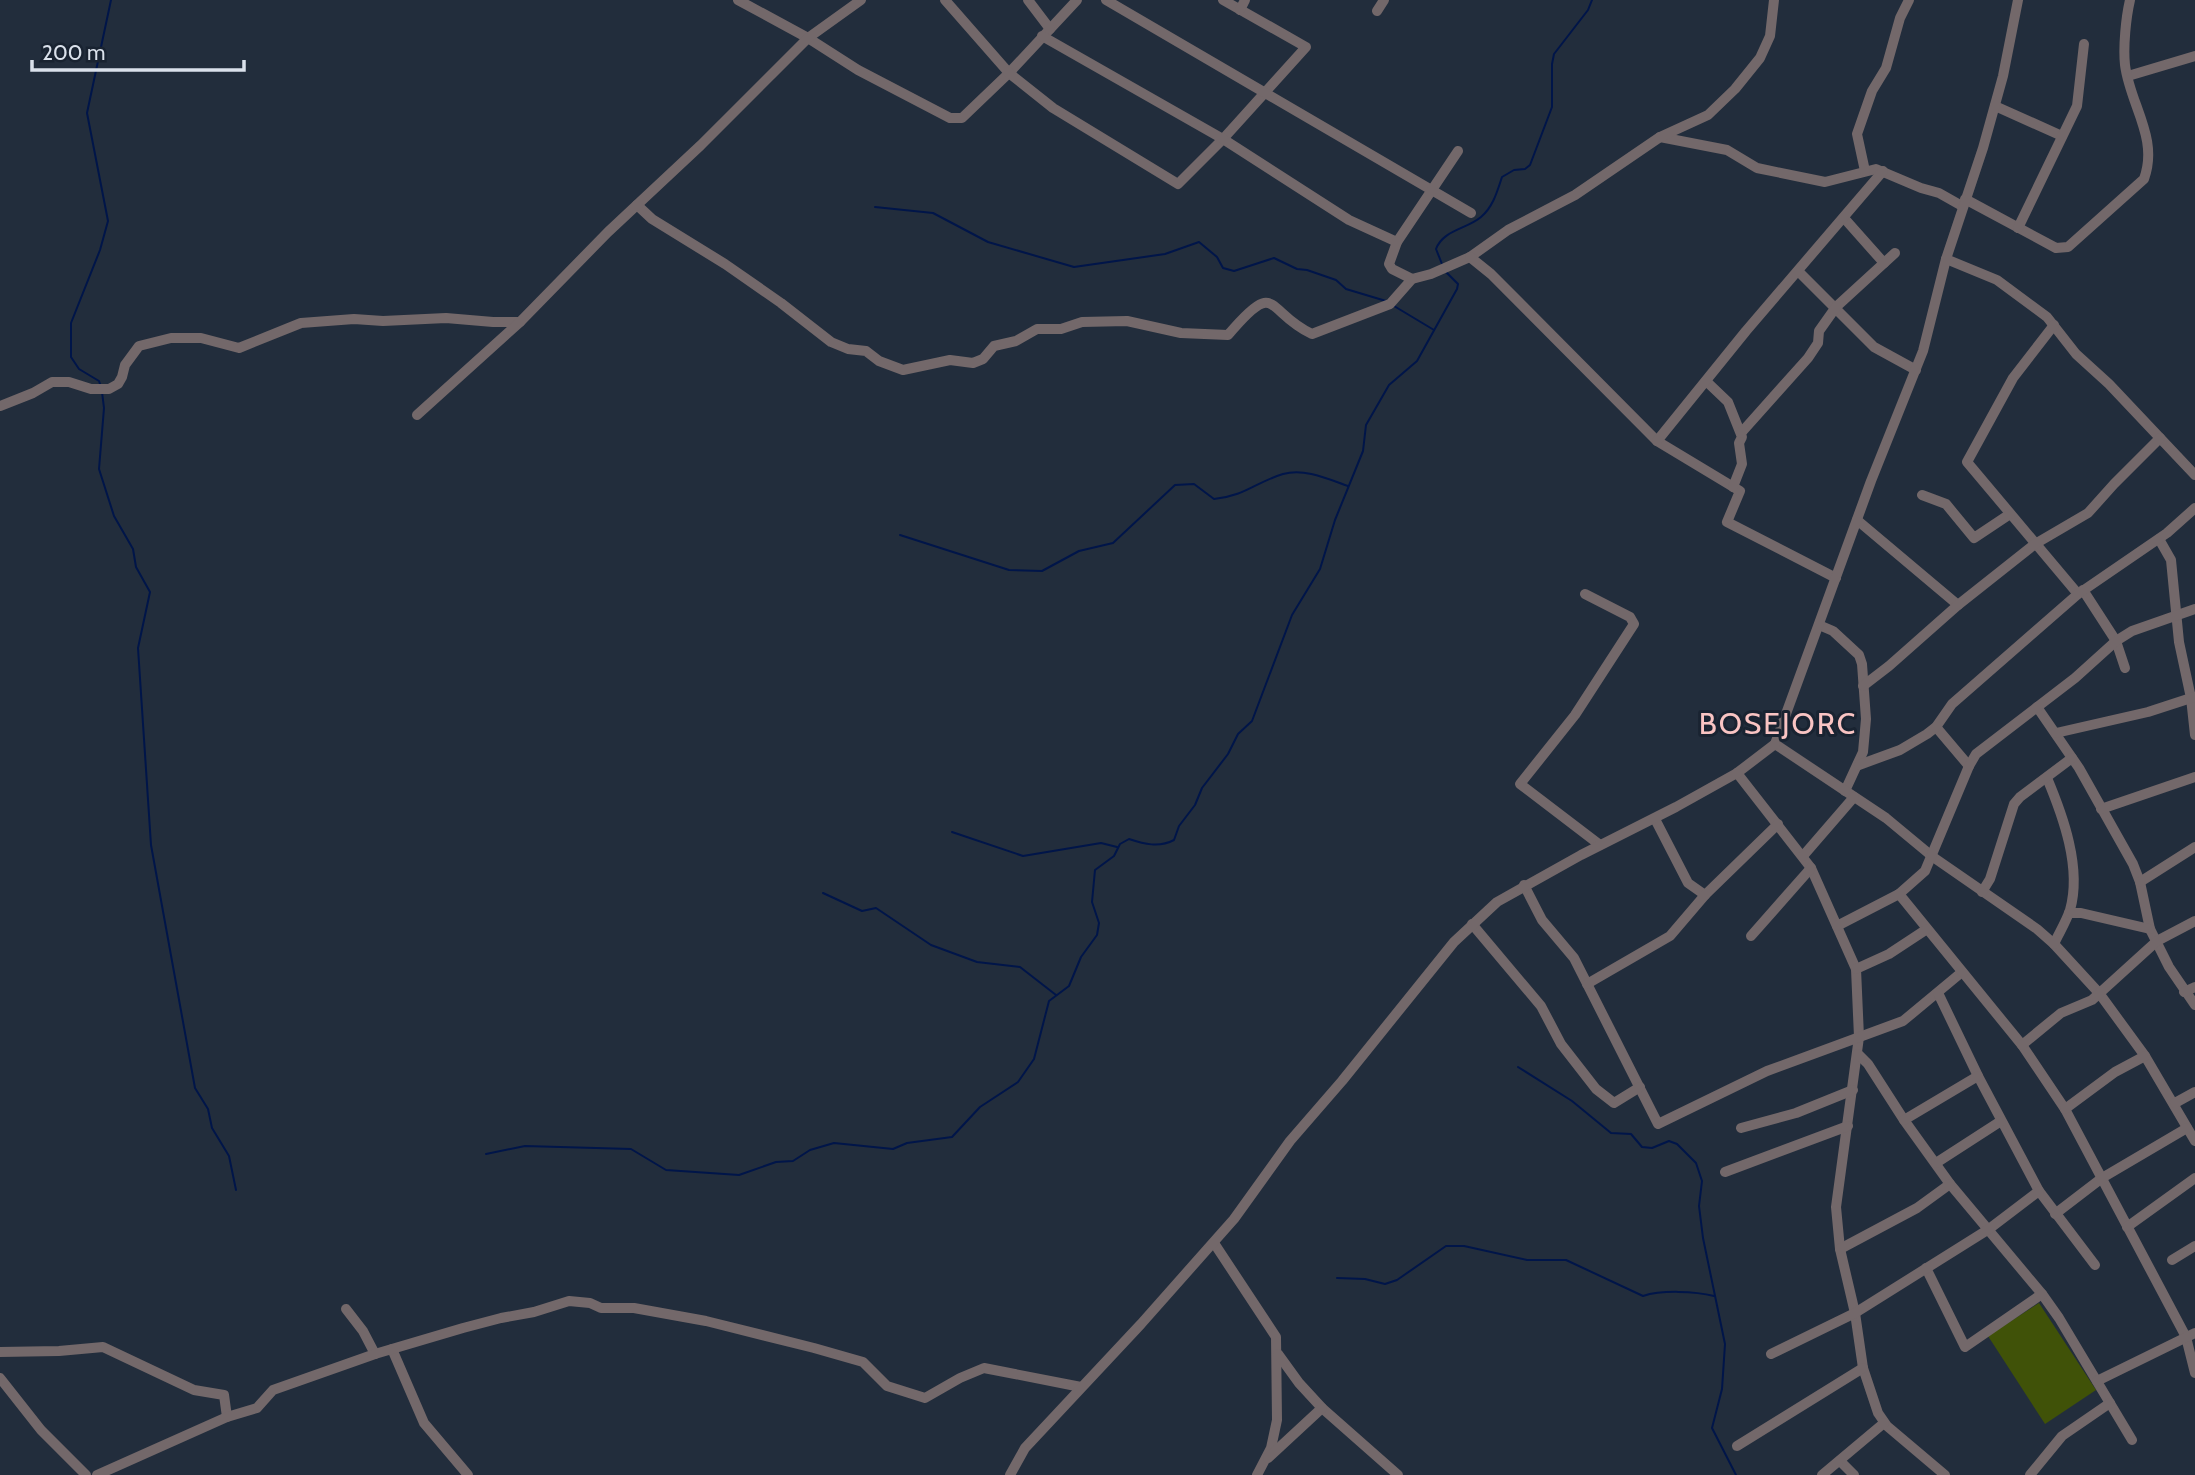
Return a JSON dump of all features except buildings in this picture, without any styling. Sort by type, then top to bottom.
[{"type":"street","points":[[738,0],[808,38],[858,70],[950,118],[962,118],[1009,73],[1077,0]]},
{"type":"street","points":[[417,415],[520,323],[608,232],[808,38],[861,0]]},
{"type":"street","points":[[945,0],[1009,73],[1053,108],[1178,184],[1223,139],[1306,47],[1242,5],[1223,0]]},
{"type":"street","points":[[1028,0],[1046,32],[1223,139],[1349,220],[1397,242]]},
{"type":"street","points":[[1106,0],[1471,213]]},
{"type":"street","points":[[1377,11],[1384,0]]},
{"type":"street","points":[[638,205],[652,219],[725,264],[831,342],[848,349],[866,351],[880,361],[903,370],[950,360],[973,363],[983,359],[994,346],[1016,341],[1037,329],[1061,329],[1082,322],[1127,321],[1181,332],[1228,335],[1259,303],[1278,307],[1302,329],[1312,334],[1390,304],[1412,279],[1470,257],[1508,230],[1575,195],[1660,137],[1708,115],[1735,89],[1760,58],[1770,36],[1774,0]]},
{"type":"street","points":[[1865,170],[1857,134],[1872,91],[1886,68],[1900,19],[1909,0]]},
{"type":"street","points":[[1010,1475],[1025,1448],[1214,1243],[1290,1141],[1454,942],[1472,924],[1497,902],[1524,885],[1737,773],[1775,744],[1857,520],[1923,351],[1945,259],[1995,106],[2018,0]]},
{"type":"street","points":[[1660,137],[1727,150],[1758,168],[1816,181],[1835,181],[1865,170],[1876,169],[1964,203],[2056,248],[2068,247],[2144,180],[2148,166],[2149,144],[2125,65],[2130,0]]},
{"type":"street","points":[[2018,228],[2077,106],[2084,44]]},
{"type":"street","points":[[2128,76],[2195,56]]},
{"type":"street","points":[[1995,106],[2063,136]]},
{"type":"street","points":[[1412,279],[1392,270],[1389,264],[1397,242],[1458,151]]},
{"type":"street","points":[[1657,441],[1883,171]]},
{"type":"street","points":[[1844,218],[1884,262]]},
{"type":"street","points":[[1741,433],[1808,358],[1818,343],[1819,331],[1836,307],[1895,253]]},
{"type":"street","points":[[1470,257],[1491,274],[1657,441],[1740,491],[1727,522],[1836,578]]},
{"type":"street","points":[[1945,259],[1997,281],[2047,317],[2076,354],[2109,384],[2195,475]]},
{"type":"street","points":[[1798,271],[1874,347],[1916,370]]},
{"type":"street","points":[[0,406],[52,382],[69,382],[91,389],[109,389],[118,384],[125,365],[139,346],[171,338],[201,338],[239,348],[301,323],[446,317],[493,323],[520,323]]},
{"type":"street","points":[[2054,325],[2013,378],[1967,462],[2035,544],[2081,592],[2116,641],[2125,668]]},
{"type":"street","points":[[1706,381],[1728,401],[1741,433],[1739,443],[1742,464],[1733,486]]},
{"type":"street","points":[[1863,686],[2035,544],[2088,513],[2160,438]]},
{"type":"street","points":[[1922,495],[1946,503],[1974,538],[2010,514]]},
{"type":"street","points":[[1858,765],[1900,750],[1936,727],[1952,704],[2081,592],[2159,539],[2195,508]]},
{"type":"street","points":[[1857,520],[1958,605]]},
{"type":"street","points":[[2159,539],[2171,560],[2179,642],[2193,697],[2195,735]]},
{"type":"street","points":[[1585,594],[1630,617],[1634,624],[1575,715],[1520,784],[1600,845]]},
{"type":"street","points":[[1838,926],[1899,894],[1925,871],[1976,754],[2075,678],[2116,641],[2132,631],[2195,609]]},
{"type":"street","points":[[1803,856],[1850,794],[1863,752],[1866,719],[1859,655],[1833,631],[1819,625]]},
{"type":"street","points":[[2056,733],[2148,712],[2193,697]]},
{"type":"street","points":[[2037,707],[2072,758],[2133,864],[2140,882],[2150,929],[2184,992],[2195,1005]]},
{"type":"street","points":[[1936,727],[1969,766]]},
{"type":"street","points":[[1775,744],[1886,818],[1933,857],[2037,929],[2054,944],[2099,993],[2145,1056],[2195,1141]]},
{"type":"street","points":[[1982,892],[1990,879],[2014,804],[2072,758]]},
{"type":"street","points":[[1737,773],[1811,868],[1856,969],[1859,1037],[1836,1207],[1840,1249],[1855,1313],[1863,1368],[1878,1413],[1884,1423],[1945,1475]]},
{"type":"street","points":[[2101,809],[2195,777]]},
{"type":"street","points":[[2047,778],[2060,809],[2071,849],[2073,884],[2069,912],[2054,944]]},
{"type":"street","points":[[1654,819],[1688,883],[1705,895]]},
{"type":"street","points":[[1587,984],[1670,936],[1705,895],[1778,824]]},
{"type":"street","points":[[2140,882],[2195,847]]},
{"type":"street","points":[[1751,936],[1811,868]]},
{"type":"street","points":[[1524,885],[1542,920],[1574,958],[1658,1124],[1767,1071],[1903,1021],[1962,972]]},
{"type":"street","points":[[1899,894],[2022,1045],[2065,1109],[2127,1227],[2191,1335],[2195,1373]]},
{"type":"street","points":[[2069,912],[2081,912],[2150,929]]},
{"type":"street","points":[[2022,1045],[2061,1013],[2092,1000],[2157,941],[2195,921]]},
{"type":"street","points":[[1472,924],[1541,1006],[1561,1044],[1596,1089],[1614,1103],[1640,1087]]},
{"type":"street","points":[[1856,969],[1889,954],[1927,929]]},
{"type":"street","points":[[2184,992],[2195,987]]},
{"type":"street","points":[[1938,993],[2039,1191],[2095,1265]]},
{"type":"street","points":[[1858,1054],[1868,1064],[1950,1184],[2042,1294],[2132,1440]]},
{"type":"street","points":[[2065,1109],[2115,1072],[2145,1056]]},
{"type":"street","points":[[1904,1120],[1978,1076]]},
{"type":"street","points":[[1741,1128],[1796,1112],[1853,1090]]},
{"type":"street","points":[[2175,1103],[2195,1091]]},
{"type":"street","points":[[1936,1163],[2001,1121]]},
{"type":"street","points":[[1725,1172],[1848,1126]]},
{"type":"street","points":[[2055,1214],[2102,1178],[2187,1128]]},
{"type":"street","points":[[2127,1227],[2195,1178]]},
{"type":"street","points":[[1840,1249],[1917,1208],[1950,1184]]},
{"type":"street","points":[[1771,1354],[1855,1313],[1989,1229],[2039,1191]]},
{"type":"street","points":[[1214,1243],[1276,1337],[1277,1420],[1266,1461]]},
{"type":"street","points":[[2172,1260],[2195,1246]]},
{"type":"street","points":[[1926,1268],[1965,1347],[2042,1294]]},
{"type":"street","points":[[97,1475],[227,1417],[257,1408],[273,1390],[375,1354],[569,1301],[590,1303],[601,1308],[634,1308],[706,1321],[814,1348],[863,1362],[887,1386],[925,1398],[984,1368],[1081,1387]]},
{"type":"street","points":[[346,1308],[363,1331],[375,1354]]},
{"type":"street","points":[[2097,1381],[2191,1335]]},
{"type":"street","points":[[0,1352],[103,1347],[194,1390],[224,1395],[227,1417]]},
{"type":"street","points":[[392,1349],[424,1423],[468,1475]]},
{"type":"street","points":[[1278,1354],[1322,1408],[1398,1475]]},
{"type":"street","points":[[1737,1446],[1863,1368]]},
{"type":"street","points":[[0,1378],[41,1430],[86,1475]]},
{"type":"street","points":[[2030,1475],[2062,1436],[2110,1403]]},
{"type":"street","points":[[1257,1475],[1266,1461],[1322,1408]]},
{"type":"street","points":[[1822,1475],[1884,1423]]},
{"type":"street","points":[[1840,1461],[1854,1475]]},
{"type":"green space","points":[[2039,1303],[2096,1390],[2045,1424],[1988,1336]]},
{"type":"waterway","points":[[100,384],[79,369],[71,357],[71,323],[100,250],[108,221],[87,113],[111,0]]},
{"type":"waterway","points":[[1442,264],[1436,249],[1439,243],[1489,209],[1502,177],[1530,165],[1552,107],[1554,54],[1588,10],[1592,0]]},
{"type":"waterway","points":[[875,207],[933,213],[988,242],[1074,267],[1165,254],[1199,242],[1217,257],[1223,268],[1234,271],[1274,258],[1297,269],[1336,280],[1346,289],[1386,301]]},
{"type":"waterway","points":[[486,1154],[525,1146],[631,1149],[666,1170],[739,1175],[776,1162],[793,1161],[810,1150],[834,1143],[893,1149],[907,1143],[952,1137],[980,1107],[1018,1082],[1034,1059],[1049,1001],[1069,986],[1081,957],[1097,935],[1099,923],[1092,902],[1095,870],[1114,856],[1120,844],[1129,839],[1157,845],[1174,840],[1179,826],[1195,805],[1202,788],[1228,754],[1238,734],[1252,721],[1292,615],[1320,569],[1335,520],[1363,451],[1366,425],[1389,385],[1417,361],[1457,289],[1458,284],[1446,272]]},
{"type":"waterway","points":[[1394,306],[1434,330]]},
{"type":"waterway","points":[[102,392],[104,408],[99,469],[114,516],[133,549],[136,567],[150,592],[138,648],[151,845],[195,1088],[208,1109],[212,1128],[229,1156],[236,1190]]},
{"type":"waterway","points":[[900,535],[1009,570],[1042,571],[1079,551],[1113,543],[1175,485],[1194,484],[1214,499],[1234,495],[1283,474],[1300,472],[1348,486]]},
{"type":"waterway","points":[[952,832],[1023,856],[1101,843],[1117,847]]},
{"type":"waterway","points":[[823,893],[862,911],[876,908],[931,945],[977,962],[1020,967],[1056,995]]},
{"type":"waterway","points":[[1518,1067],[1572,1101],[1611,1133],[1631,1134],[1642,1147],[1652,1148],[1669,1141],[1677,1144],[1696,1163],[1702,1181],[1699,1206],[1703,1238],[1725,1344],[1722,1389],[1712,1428],[1736,1475]]},
{"type":"waterway","points":[[1337,1278],[1365,1279],[1385,1284],[1397,1280],[1446,1246],[1464,1246],[1527,1260],[1566,1260],[1643,1296],[1678,1292],[1714,1296]]},
{"type":"district","name":"BOSEJORC","points":[[1778,723]]}]
